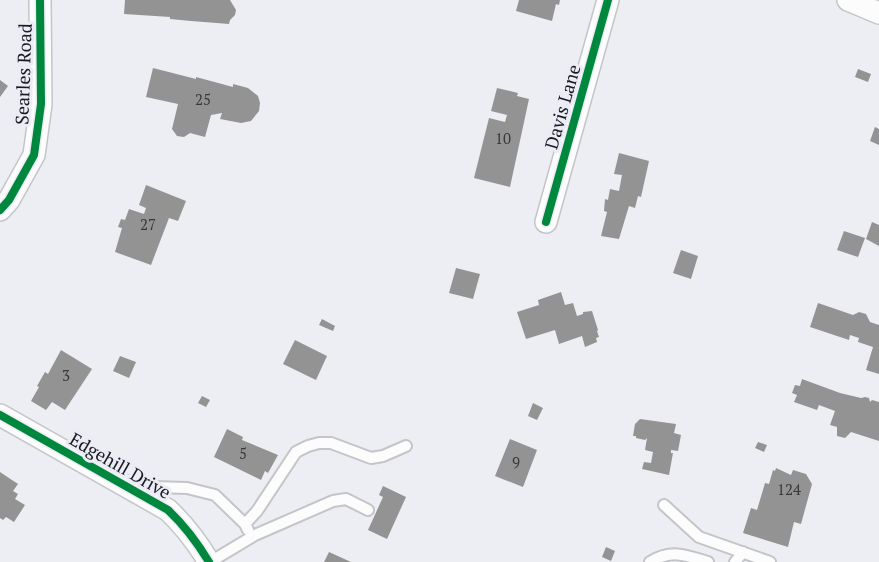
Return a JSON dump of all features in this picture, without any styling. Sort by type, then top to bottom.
[{"type":"street","name":"Searles Road","points":[[0,210],[9,200],[34,155],[41,104],[40,0]]},
{"type":"street","name":"Davis Lane","points":[[546,222],[608,0]]},
{"type":"street","points":[[848,0],[879,13]]},
{"type":"street","name":"Edgehill Drive","points":[[0,415],[168,510],[184,525],[209,562]]},
{"type":"lane","points":[[245,524],[256,512],[296,452],[308,446],[319,442],[331,443],[371,458],[383,456],[406,446]]},
{"type":"lane","points":[[141,494],[154,487],[187,488],[215,495],[245,524],[251,538]]},
{"type":"lane","points":[[209,562],[251,538],[333,501],[346,499],[368,510]]},
{"type":"lane","points":[[664,505],[699,537],[770,562]]},
{"type":"lane","points":[[735,562],[743,552]]},
{"type":"lane","points":[[650,562],[662,555],[683,554],[708,562]]},
{"type":"building","points":[[125,0],[230,0],[236,10],[229,24],[191,21],[124,14]]},
{"type":"building","points":[[519,0],[560,0],[559,5],[556,4],[552,21],[516,11]]},
{"type":"building","points":[[153,68],[233,87],[233,84],[248,88],[258,96],[259,111],[251,121],[241,123],[220,119],[222,113],[211,115],[205,137],[190,133],[184,137],[177,136],[172,129],[178,104],[146,97]]},
{"type":"building","points":[[858,69],[871,74],[868,82],[855,77]]},
{"type":"building","points":[[0,80],[8,86],[0,97]]},
{"type":"building","points":[[497,88],[518,93],[517,96],[529,99],[510,187],[474,178],[489,118],[505,122],[507,115],[491,111]]},
{"type":"building","points":[[875,127],[879,129],[879,145],[870,141]]},
{"type":"building","points":[[619,153],[649,161],[641,197],[638,196],[635,208],[629,206],[619,239],[601,236],[607,212],[604,211],[605,199],[608,200],[610,189],[619,191],[622,175],[614,174]]},
{"type":"building","points":[[146,185],[186,201],[178,221],[169,218],[151,265],[115,252],[122,228],[118,227],[121,219],[125,220],[129,209],[144,214],[146,208],[139,205]]},
{"type":"building","points":[[872,222],[879,225],[879,246],[866,239]]},
{"type":"building","points":[[844,231],[865,238],[858,257],[837,250]]},
{"type":"building","points":[[681,250],[698,256],[691,279],[673,273]]},
{"type":"building","points":[[456,268],[480,274],[473,299],[449,293]]},
{"type":"building","points":[[561,292],[565,305],[573,303],[577,316],[583,312],[592,311],[598,330],[597,342],[585,347],[582,336],[559,344],[555,330],[526,339],[517,312],[539,305],[538,300]]},
{"type":"building","points":[[818,303],[853,315],[859,312],[866,314],[870,322],[879,325],[879,374],[866,370],[873,347],[858,342],[859,338],[850,335],[849,340],[810,327]]},
{"type":"building","points":[[322,319],[335,326],[333,331],[319,325]]},
{"type":"building","points":[[295,340],[327,356],[316,380],[283,364]]},
{"type":"building","points":[[61,350],[92,369],[65,410],[52,402],[46,410],[31,401],[45,372],[48,374]]},
{"type":"building","points":[[120,356],[136,362],[129,378],[113,371]]},
{"type":"building","points":[[802,379],[840,393],[869,398],[870,402],[872,400],[879,402],[879,441],[851,432],[845,438],[837,436],[837,427],[830,425],[835,411],[819,405],[817,410],[794,402],[797,395],[792,393],[795,385],[800,386]]},
{"type":"building","points":[[202,396],[210,400],[206,407],[198,403]]},
{"type":"building","points":[[533,403],[543,408],[537,420],[528,416]]},
{"type":"building","points":[[640,419],[676,424],[674,433],[681,435],[678,451],[671,450],[673,453],[669,475],[642,469],[644,462],[651,463],[653,452],[645,450],[647,438],[645,440],[633,436],[635,424]]},
{"type":"building","points":[[227,429],[243,437],[242,440],[278,455],[268,473],[265,471],[261,480],[214,457]]},
{"type":"building","points":[[510,439],[537,450],[523,487],[495,476]]},
{"type":"building","points":[[758,442],[767,445],[764,452],[755,448]]},
{"type":"building","points":[[776,468],[791,475],[793,470],[806,474],[812,484],[801,524],[794,522],[788,547],[743,533],[751,508],[757,510],[765,483],[769,484],[773,470],[775,471]]},
{"type":"building","points":[[0,472],[18,484],[13,491],[18,494],[15,499],[25,505],[14,522],[6,517],[3,520],[0,518]]},
{"type":"building","points":[[383,486],[406,497],[387,539],[368,530],[383,497],[379,495]]},
{"type":"building","points":[[606,547],[615,551],[611,561],[602,557]]},
{"type":"building","points":[[329,552],[351,562],[324,562]]},
{"type":"cycle path","points":[[0,210],[9,200],[34,155],[41,104],[40,0]]},
{"type":"cycle path","points":[[546,222],[608,0]]},
{"type":"cycle path","points":[[0,415],[168,510],[190,534],[209,562]]}]
